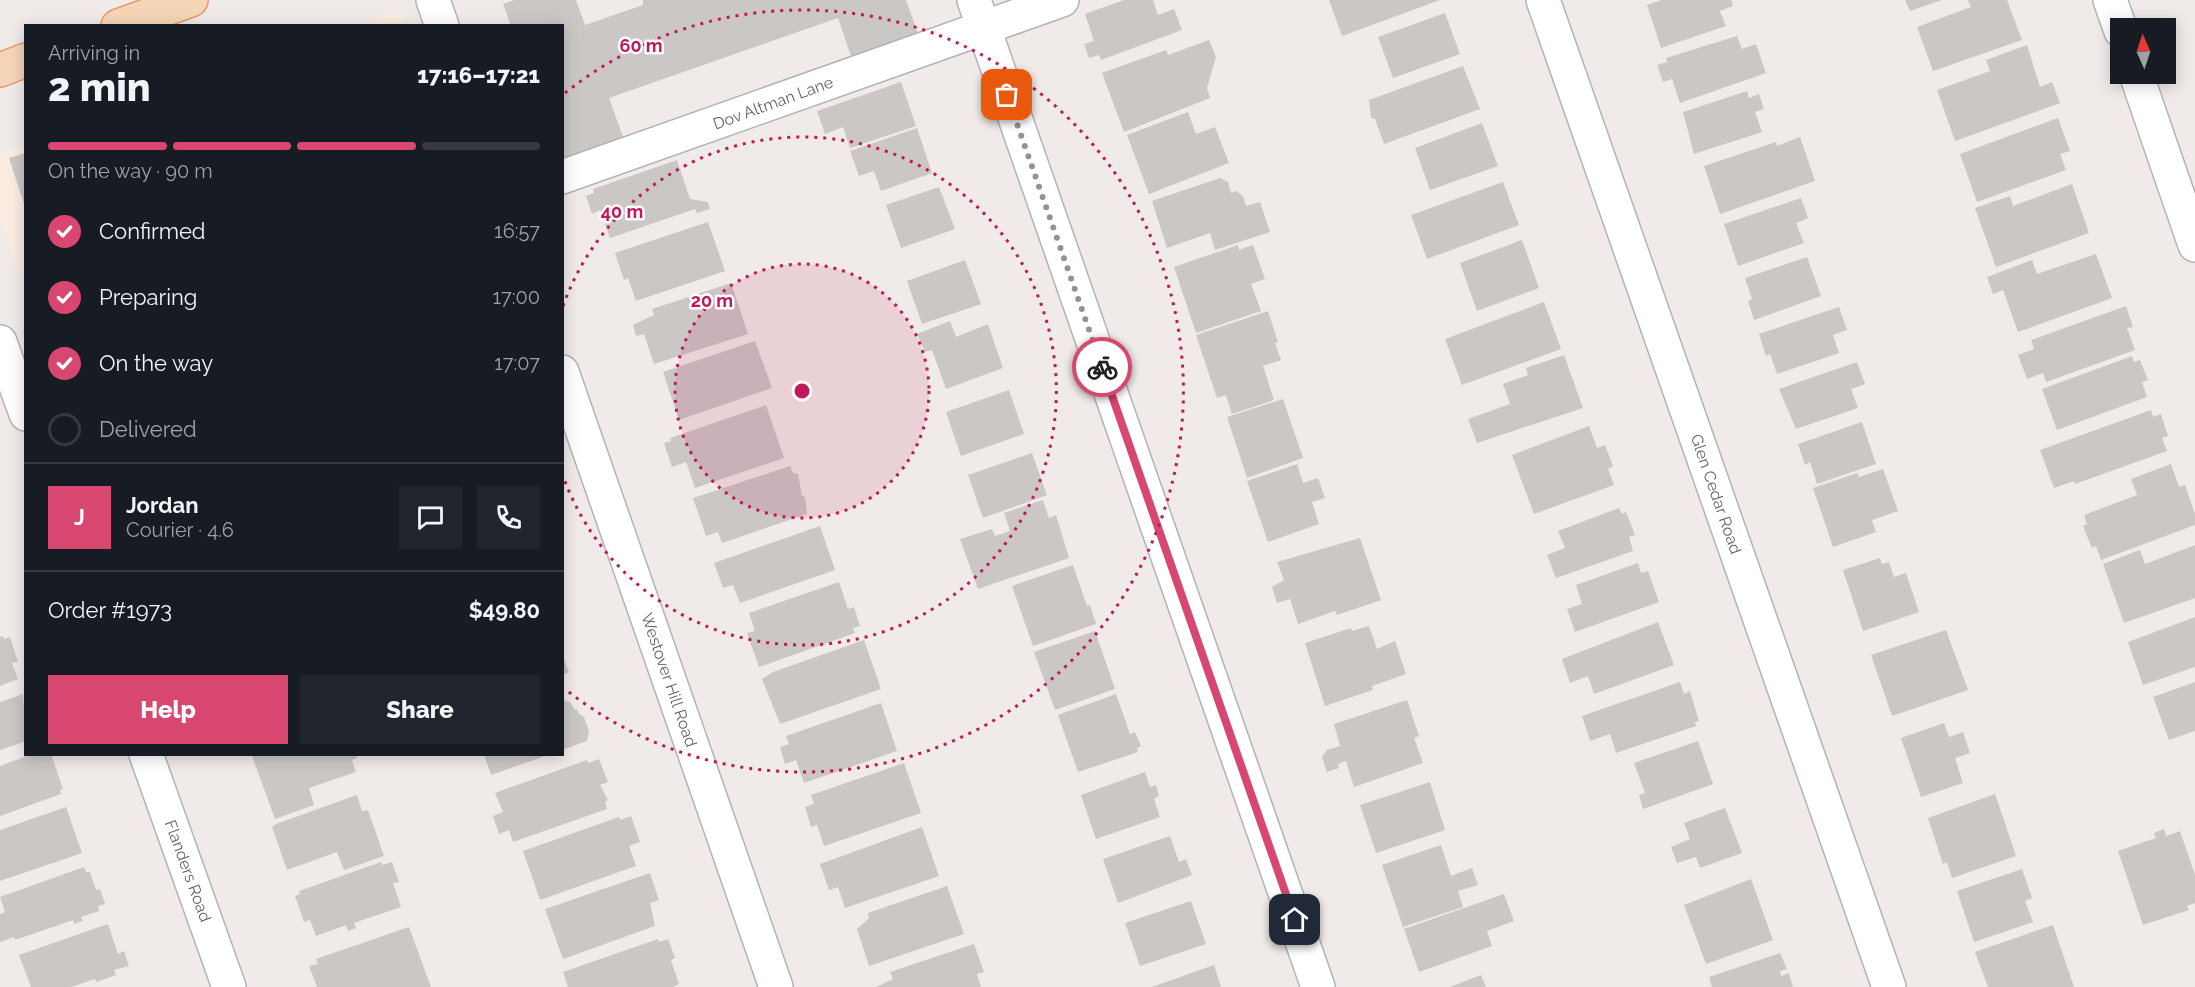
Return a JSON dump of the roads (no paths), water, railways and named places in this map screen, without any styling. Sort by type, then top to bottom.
[{"type":"main road","points":[[124,24],[191,0]]},
{"type":"main road","points":[[0,70],[24,61]]},
{"type":"street","points":[[433,0],[441,24]]},
{"type":"street","name":"Dov Altman Lane","points":[[564,176],[979,14],[1062,0]]},
{"type":"street","name":"Glen Cedar Road","points":[[1543,0],[1889,987]]},
{"type":"street","points":[[2110,0],[2116,18]]},
{"type":"street","points":[[979,14],[1318,987]]},
{"type":"street","points":[[2139,84],[2195,245]]},
{"type":"street","points":[[0,342],[24,408]]},
{"type":"street","name":"Westover Hill Road","points":[[564,378],[776,987]]},
{"type":"street","name":"Flanders Road","points":[[147,756],[229,987]]}]
